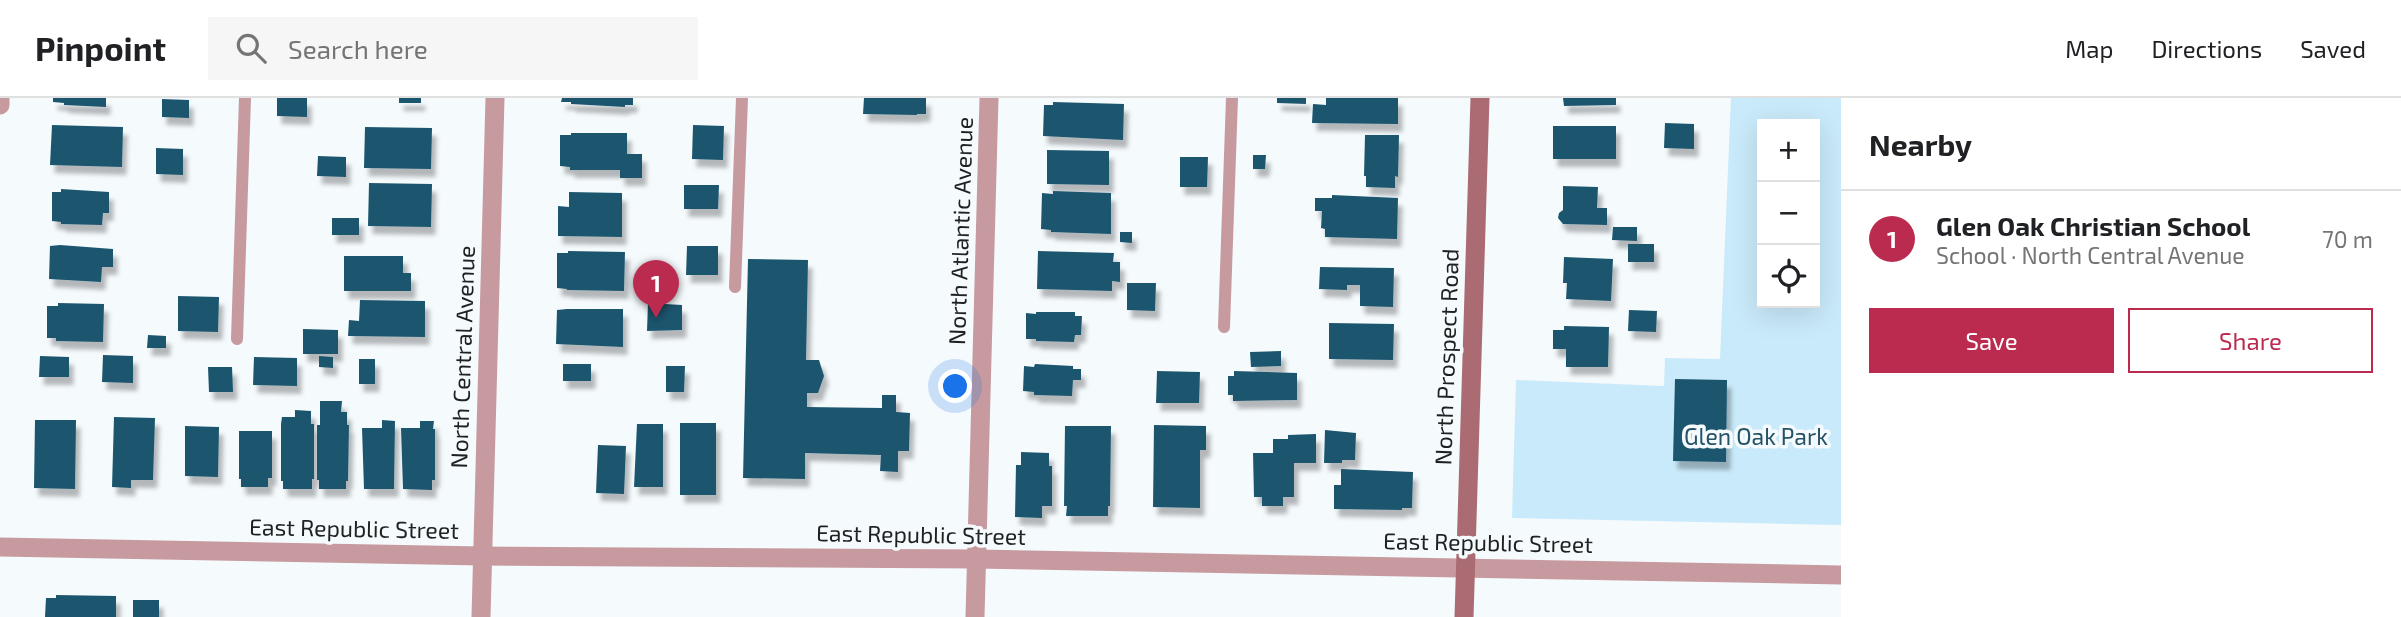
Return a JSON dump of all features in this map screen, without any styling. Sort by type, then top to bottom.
[{"type":"main road","name":"North Prospect Road","points":[[1464,617],[1479,98]]},
{"type":"street","points":[[0,98],[0,105]]},
{"type":"street","name":"North Central Avenue","points":[[481,617],[495,98]]},
{"type":"street","name":"North Atlantic Avenue","points":[[975,617],[989,98]]},
{"type":"street","name":"East Republic Street","points":[[0,547],[482,556],[976,559],[1841,575]]},
{"type":"lane","points":[[237,338],[246,98]]},
{"type":"lane","points":[[735,286],[742,98]]},
{"type":"lane","points":[[1224,327],[1232,98]]},
{"type":"green space","name":"Glen Oak Park","points":[[1731,98],[1841,98],[1841,525],[1512,518],[1516,380],[1664,386],[1665,358],[1720,359]]},
{"type":"building","points":[[53,98],[106,98],[106,107],[64,105],[53,102]]},
{"type":"building","points":[[277,98],[307,98],[307,117],[277,116]]},
{"type":"building","points":[[399,98],[421,98],[421,103],[399,103]]},
{"type":"building","points":[[562,98],[633,98],[633,105],[625,107],[571,104],[561,102]]},
{"type":"building","points":[[864,98],[926,98],[926,114],[863,114]]},
{"type":"building","points":[[1277,98],[1306,98],[1306,104],[1277,103]]},
{"type":"building","points":[[1326,98],[1398,98],[1398,124],[1312,123],[1313,104],[1326,105]]},
{"type":"building","points":[[1563,98],[1616,98],[1616,105],[1564,106]]},
{"type":"building","points":[[162,99],[189,100],[189,118],[162,117]]},
{"type":"building","points":[[1053,102],[1124,104],[1123,140],[1043,136],[1044,105],[1053,105]]},
{"type":"building","points":[[1665,123],[1694,124],[1694,149],[1664,148]]},
{"type":"building","points":[[52,125],[123,127],[122,167],[50,165]]},
{"type":"building","points":[[693,125],[724,126],[723,160],[692,159]]},
{"type":"building","points":[[1553,126],[1616,126],[1616,159],[1553,159]]},
{"type":"building","points":[[365,127],[432,128],[431,169],[364,168]]},
{"type":"building","points":[[627,133],[627,154],[642,154],[642,178],[620,178],[620,170],[570,170],[570,167],[560,166],[560,135]]},
{"type":"building","points":[[1365,135],[1399,135],[1398,177],[1395,176],[1395,188],[1366,187]]},
{"type":"building","points":[[156,148],[183,149],[183,175],[156,174]]},
{"type":"building","points":[[1047,150],[1109,151],[1109,185],[1047,184]]},
{"type":"building","points":[[1253,155],[1266,155],[1265,169],[1253,169]]},
{"type":"building","points":[[318,156],[346,157],[346,177],[317,176]]},
{"type":"building","points":[[1180,157],[1208,157],[1207,187],[1180,187]]},
{"type":"building","points":[[369,183],[432,184],[431,227],[368,226]]},
{"type":"building","points":[[684,185],[719,185],[718,209],[684,209]]},
{"type":"building","points":[[1563,186],[1598,187],[1597,208],[1607,208],[1607,225],[1563,224],[1558,218],[1563,210]]},
{"type":"building","points":[[61,189],[109,192],[109,213],[103,213],[102,225],[61,224],[52,221],[52,192],[61,192]]},
{"type":"building","points":[[1053,191],[1111,193],[1111,234],[1051,232],[1041,229],[1042,193],[1053,194]]},
{"type":"building","points":[[569,192],[622,193],[622,237],[558,236],[558,206],[569,207]]},
{"type":"building","points":[[1332,195],[1398,198],[1397,239],[1325,237],[1325,229],[1321,228],[1322,211],[1315,211],[1315,198],[1332,198]]},
{"type":"building","points":[[332,218],[359,218],[359,235],[332,235]]},
{"type":"building","points":[[1613,227],[1637,227],[1637,241],[1612,240]]},
{"type":"building","points":[[1120,232],[1132,232],[1132,243],[1120,242]]},
{"type":"building","points":[[1628,244],[1654,244],[1654,262],[1628,262]]},
{"type":"building","points":[[50,246],[113,249],[113,267],[102,267],[101,282],[49,279]]},
{"type":"building","points":[[687,246],[718,246],[718,275],[686,275]]},
{"type":"building","points":[[1038,251],[1114,253],[1113,262],[1120,262],[1120,282],[1112,281],[1112,291],[1037,289]]},
{"type":"building","points":[[625,252],[624,291],[557,288],[557,253]]},
{"type":"building","points":[[344,256],[403,256],[403,273],[411,273],[411,291],[344,291]]},
{"type":"building","points":[[1564,257],[1613,259],[1611,301],[1566,299],[1567,283],[1563,283]]},
{"type":"building","points":[[748,259],[808,260],[806,360],[819,360],[824,376],[818,393],[807,393],[807,407],[882,408],[882,395],[896,395],[896,412],[910,413],[909,451],[898,451],[898,472],[880,471],[881,455],[805,453],[805,479],[743,478]]},
{"type":"building","points":[[1320,267],[1394,268],[1393,307],[1360,306],[1360,285],[1347,285],[1347,290],[1319,289]]},
{"type":"building","points":[[1127,283],[1156,283],[1155,311],[1127,310]]},
{"type":"building","points":[[178,296],[219,297],[218,332],[178,331]]},
{"type":"building","points":[[360,300],[425,301],[425,337],[348,336],[349,320],[359,321]]},
{"type":"building","points":[[58,303],[104,304],[103,342],[56,341],[56,338],[47,338],[47,306],[58,306]]},
{"type":"building","points":[[648,303],[682,305],[682,330],[647,331]]},
{"type":"building","points":[[623,309],[623,347],[556,344],[557,310]]},
{"type":"building","points":[[1629,310],[1657,311],[1656,332],[1628,331]]},
{"type":"building","points":[[1075,312],[1075,316],[1082,316],[1081,335],[1075,335],[1074,342],[1026,339],[1026,313]]},
{"type":"building","points":[[1329,323],[1394,324],[1393,360],[1329,359]]},
{"type":"building","points":[[1564,326],[1609,327],[1608,367],[1566,367],[1566,349],[1553,349],[1553,330],[1564,330]]},
{"type":"building","points":[[303,329],[338,330],[338,354],[303,354]]},
{"type":"building","points":[[148,335],[166,336],[166,348],[147,348]]},
{"type":"building","points":[[1281,351],[1281,366],[1251,367],[1250,352]]},
{"type":"building","points":[[103,355],[133,356],[133,383],[102,382]]},
{"type":"building","points":[[40,356],[69,357],[69,377],[39,377]]},
{"type":"building","points":[[319,356],[333,357],[333,368],[319,367]]},
{"type":"building","points":[[254,357],[297,358],[297,386],[253,385]]},
{"type":"building","points":[[359,359],[375,359],[375,384],[359,384]]},
{"type":"building","points":[[563,364],[591,364],[591,381],[563,381]]},
{"type":"building","points":[[1035,364],[1073,366],[1073,369],[1081,369],[1081,380],[1073,380],[1072,396],[1034,395],[1034,392],[1023,391],[1024,366],[1034,367]]},
{"type":"building","points":[[666,366],[685,366],[684,392],[666,392]]},
{"type":"building","points":[[208,367],[232,367],[233,392],[209,392]]},
{"type":"building","points":[[1157,371],[1200,372],[1199,403],[1156,403]]},
{"type":"building","points":[[1234,371],[1297,373],[1297,400],[1233,401],[1233,395],[1228,395],[1228,376],[1234,376]]},
{"type":"building","points":[[1675,379],[1727,380],[1726,462],[1673,461]]},
{"type":"building","points":[[320,401],[342,401],[341,412],[347,412],[349,425],[346,489],[319,489],[317,425],[320,425]]},
{"type":"building","points":[[295,410],[311,411],[311,424],[314,424],[312,489],[283,489],[281,481],[282,417],[295,417]]},
{"type":"building","points":[[114,417],[155,418],[153,480],[131,480],[131,488],[112,487]]},
{"type":"building","points":[[35,420],[76,420],[75,489],[34,488]]},
{"type":"building","points":[[382,420],[395,421],[394,489],[364,489],[362,428],[382,428]]},
{"type":"building","points":[[420,421],[434,421],[435,480],[432,480],[432,490],[403,489],[401,428],[420,428]]},
{"type":"building","points":[[680,423],[716,423],[716,495],[680,495]]},
{"type":"building","points":[[637,424],[663,424],[663,487],[634,487]]},
{"type":"building","points":[[1154,425],[1206,426],[1206,450],[1200,450],[1200,508],[1153,507]]},
{"type":"building","points":[[185,426],[219,427],[218,477],[185,476]]},
{"type":"building","points":[[1065,426],[1111,426],[1108,516],[1066,516]]},
{"type":"building","points":[[1325,430],[1356,433],[1355,460],[1324,463]]},
{"type":"building","points":[[239,431],[272,431],[272,478],[268,478],[268,487],[241,487]]},
{"type":"building","points":[[1316,434],[1316,463],[1294,463],[1294,497],[1283,497],[1283,506],[1262,506],[1262,497],[1254,497],[1253,453],[1273,453],[1273,439],[1288,439],[1288,435]]},
{"type":"building","points":[[598,445],[626,446],[624,494],[596,493]]},
{"type":"building","points":[[1021,452],[1049,453],[1049,466],[1052,466],[1052,506],[1042,506],[1042,518],[1015,517],[1016,465],[1021,465]]},
{"type":"building","points":[[1341,469],[1413,472],[1412,508],[1334,509],[1334,485],[1341,485]]},
{"type":"building","points":[[56,595],[116,596],[116,617],[45,617],[46,598],[56,598]]},
{"type":"building","points":[[133,600],[159,600],[159,617],[133,617]]},
{"type":"place","name":"Glen Oak Christian School","points":[[656,318]]}]
